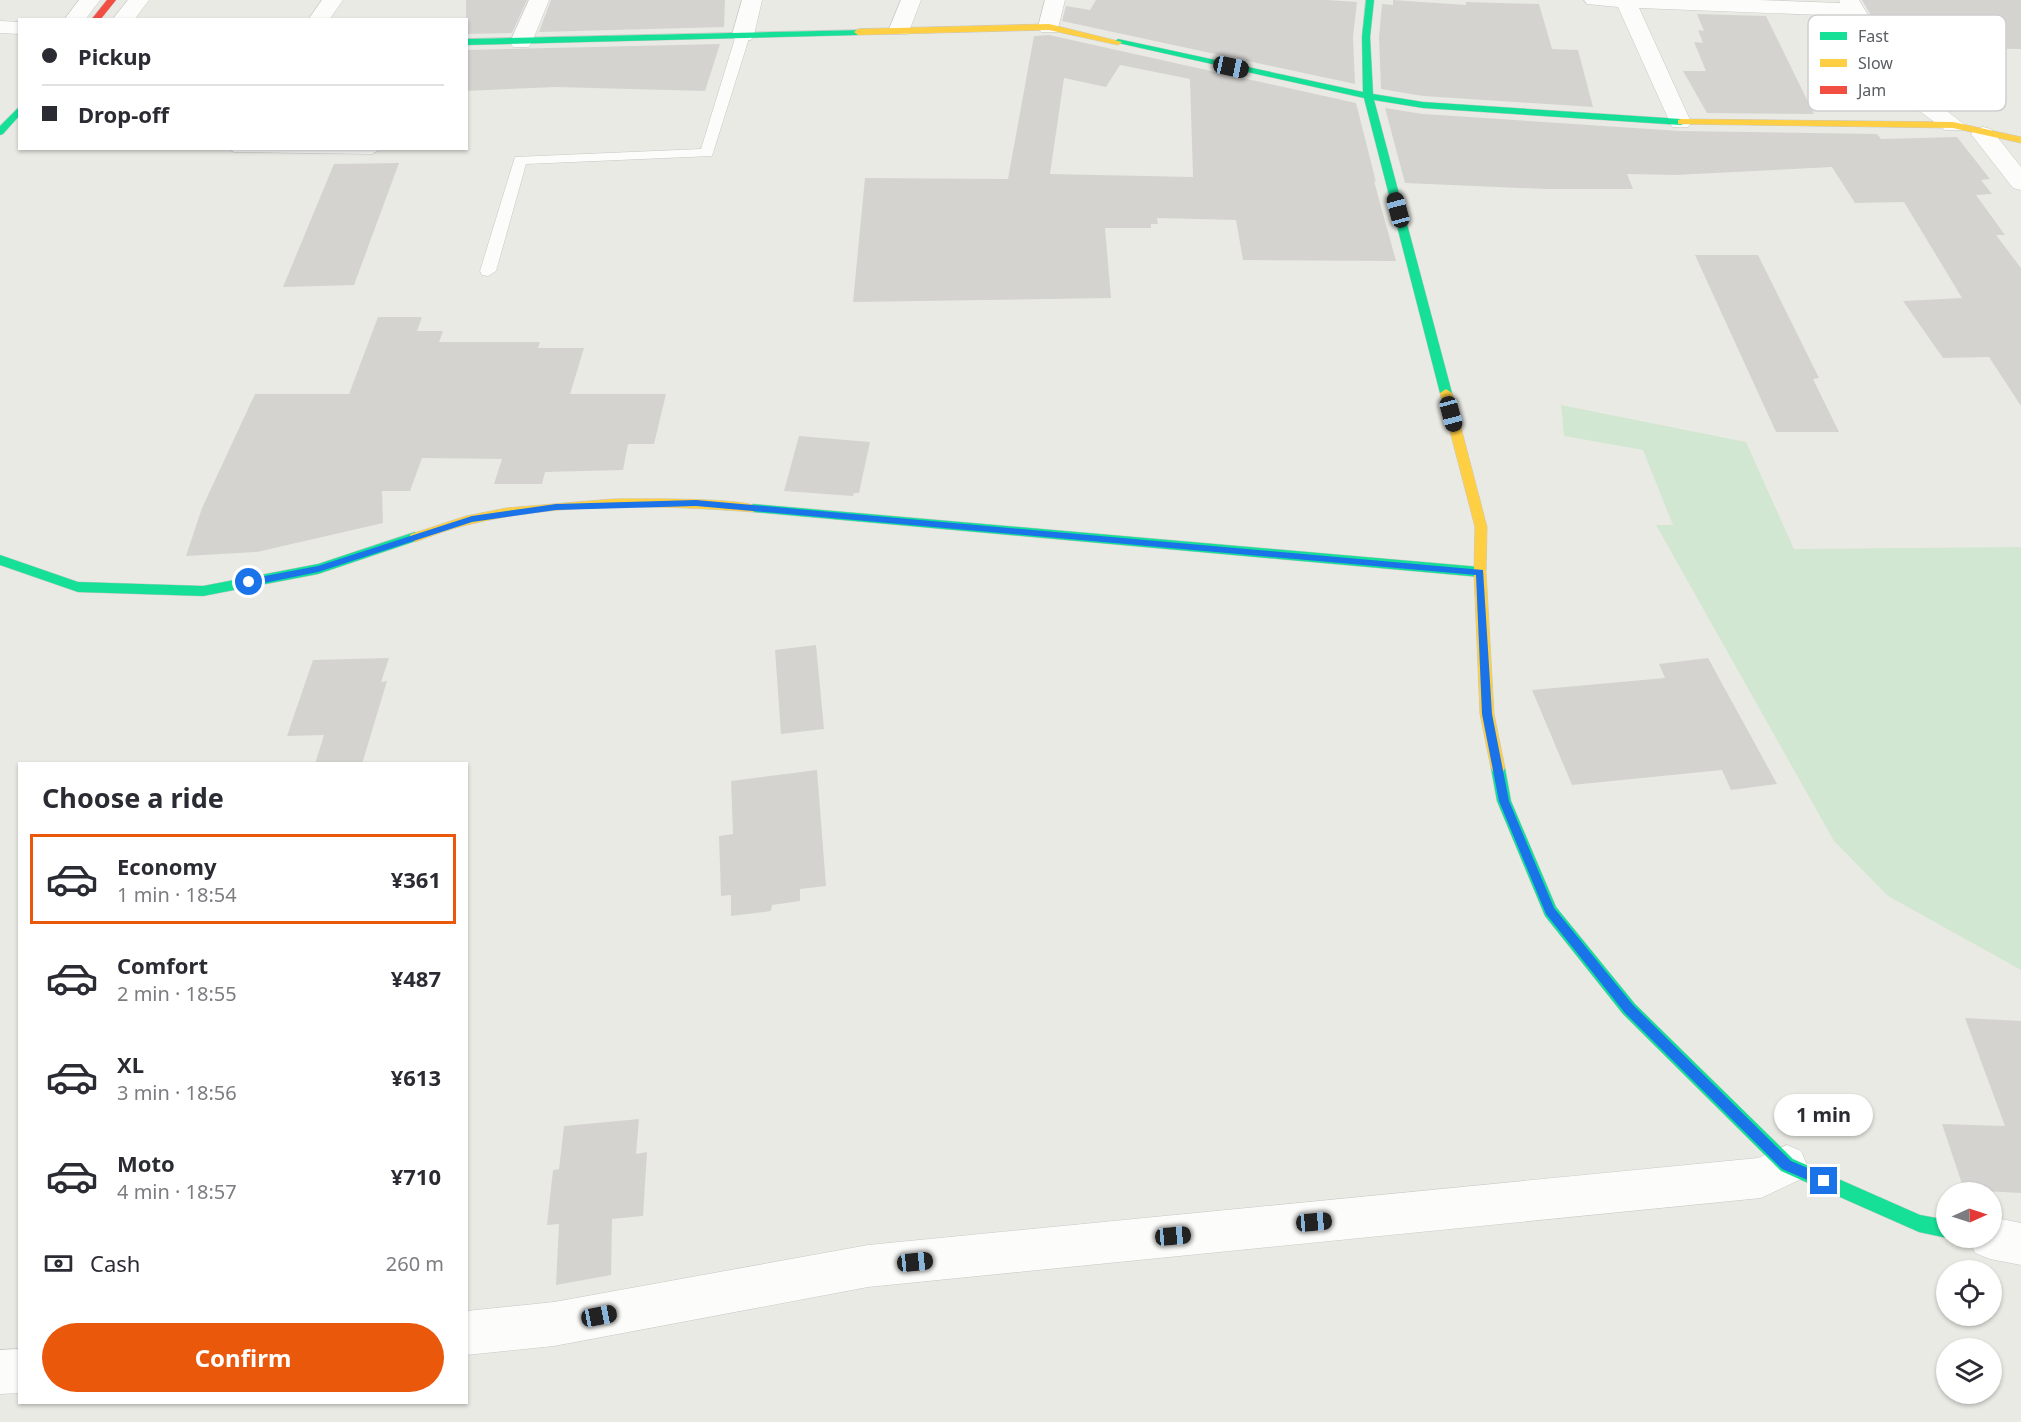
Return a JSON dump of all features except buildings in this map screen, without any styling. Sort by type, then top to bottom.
[{"type":"street","points":[[76,18],[90,0]]},
{"type":"street","points":[[97,18],[112,0]]},
{"type":"street","points":[[124,18],[139,0]]},
{"type":"street","points":[[320,18],[333,0]]},
{"type":"street","points":[[521,42],[539,0]]},
{"type":"street","points":[[743,36],[752,0]]},
{"type":"street","points":[[900,29],[911,0]]},
{"type":"street","points":[[1048,27],[1055,0]]},
{"type":"street","points":[[1370,0],[1366,37],[1368,96],[1481,527],[1480,572],[1487,714],[1504,801],[1550,911],[1629,1009],[1787,1165],[1919,1223],[1936,1227]]},
{"type":"street","points":[[1594,0],[1852,5]]},
{"type":"street","points":[[1626,1],[1680,122]]},
{"type":"street","points":[[0,27],[18,28]]},
{"type":"street","points":[[468,42],[743,36],[900,29],[1048,27],[1368,96],[1423,105],[1680,122],[1953,125],[1983,134],[2021,140]]},
{"type":"street","points":[[0,132],[18,111]]},
{"type":"street","points":[[1934,111],[1953,125]]},
{"type":"street","points":[[1983,134],[2021,183]]},
{"type":"street","points":[[0,560],[78,587],[203,591],[318,569],[472,519],[556,507],[696,503],[1480,572]]},
{"type":"street","points":[[468,1332],[554,1324],[868,1266],[1761,1178],[1787,1165]]},
{"type":"street","points":[[2002,1240],[2021,1244]]},
{"type":"street","points":[[0,1372],[18,1371]]},
{"type":"lane","points":[[488,270],[520,160],[707,153],[743,36]]},
{"type":"green space","points":[[1561,405],[1746,442],[1794,549],[2021,547],[2021,970],[1888,896],[1834,841],[1656,525],[1673,525],[1643,450],[1564,436]]},
{"type":"traffic: fast","points":[[1370,0],[1366,37],[1368,96],[1446,393]]},
{"type":"traffic: fast","points":[[468,42],[858,32]]},
{"type":"traffic: fast","points":[[1118,42],[1368,96],[1423,105],[1681,122]]},
{"type":"traffic: fast","points":[[0,132],[18,111]]},
{"type":"traffic: fast","points":[[753,508],[1480,572]]},
{"type":"traffic: fast","points":[[0,560],[78,587],[203,591],[318,569],[415,537]]},
{"type":"traffic: fast","points":[[1498,768],[1504,801],[1550,911],[1629,1009],[1787,1165],[1919,1223],[1936,1227]]},
{"type":"traffic: slow","points":[[858,32],[1049,27],[1118,42]]},
{"type":"traffic: slow","points":[[1681,122],[1953,125],[2021,140]]},
{"type":"traffic: slow","points":[[1446,393],[1481,527],[1480,572],[1487,714],[1498,768]]},
{"type":"traffic: slow","points":[[415,537],[473,519],[541,508],[612,503],[753,508]]},
{"type":"traffic: jam","points":[[97,18],[112,0]]},
{"type":"route","points":[[249,582],[318,569],[472,519],[556,507],[696,503],[1480,572],[1487,714],[1504,801],[1550,911],[1629,1009],[1787,1165],[1824,1181]]}]
